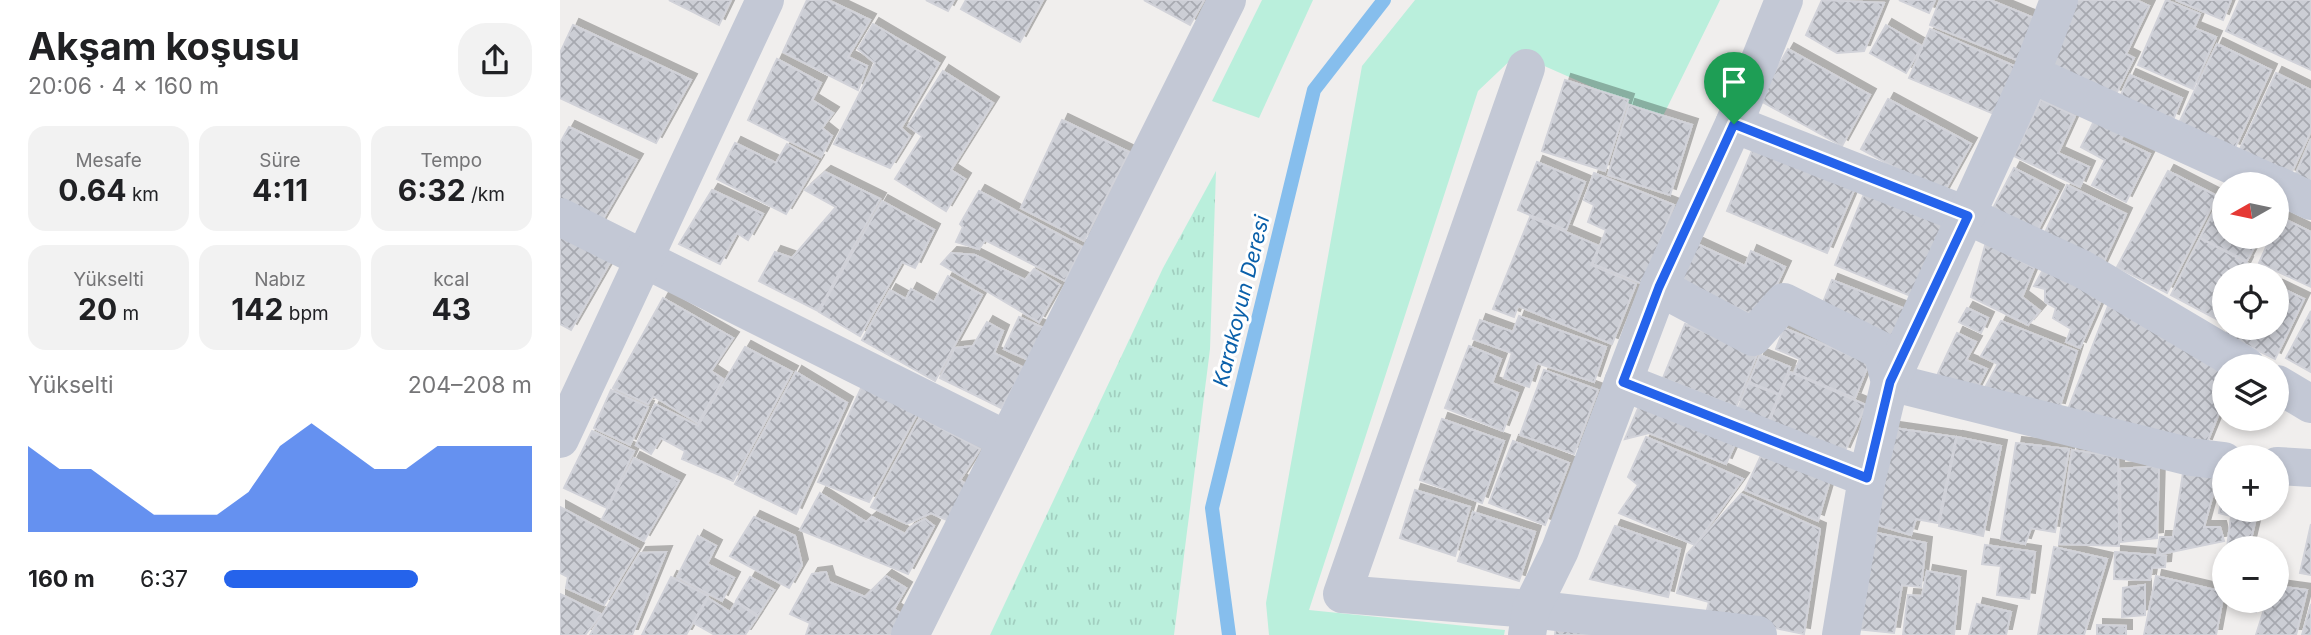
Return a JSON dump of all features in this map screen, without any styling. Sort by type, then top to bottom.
[{"type":"street","points":[[560,439],[765,0]]},
{"type":"street","points":[[910,635],[1227,0]]},
{"type":"street","points":[[1529,622],[1560,550],[1659,287],[1734,124],[1784,0]]},
{"type":"street","points":[[1841,635],[1867,478],[1890,382],[2031,74],[2059,0]]},
{"type":"street","points":[[1526,68],[1342,594],[1529,622],[1758,635]]},
{"type":"street","points":[[2031,74],[2246,172]]},
{"type":"street","points":[[1734,124],[1968,216],[2082,269],[2226,354]]},
{"type":"street","points":[[2289,191],[2311,201]]},
{"type":"street","points":[[560,217],[1007,440]]},
{"type":"street","points":[[1659,287],[1753,337],[1784,302],[1882,351],[1890,382]]},
{"type":"street","points":[[1623,382],[1867,478]]},
{"type":"street","points":[[1890,382],[2191,457],[2212,460]]},
{"type":"street","points":[[2289,391],[2311,404]]},
{"type":"street","points":[[2289,467],[2311,468]]},
{"type":"green space","points":[[1262,0],[1313,0],[1259,118],[1212,101]]},
{"type":"green space","points":[[1415,0],[1720,0],[1662,118],[1517,54],[1478,91],[1309,610],[1505,630],[1504,635],[1269,635],[1266,603],[1362,66]]},
{"type":"green space","points":[[1216,171],[1210,349],[1174,635],[990,635],[1163,268]]},
{"type":"building","points":[[669,0],[731,0],[719,25]]},
{"type":"building","points":[[807,0],[828,0],[870,20],[848,57],[867,66],[858,90],[783,52]]},
{"type":"building","points":[[926,0],[954,0],[948,11]]},
{"type":"building","points":[[966,0],[1043,0],[1020,42],[961,9]]},
{"type":"building","points":[[1144,0],[1204,0],[1190,25]]},
{"type":"building","points":[[1822,0],[1884,3],[1864,51],[1837,53],[1806,35]]},
{"type":"building","points":[[1899,0],[1935,0],[1929,13]]},
{"type":"building","points":[[1940,0],[1990,0],[2034,18],[2017,60],[1930,25]]},
{"type":"building","points":[[2075,0],[2136,0],[2149,6],[2126,54],[2134,58],[2115,96],[2045,62]]},
{"type":"building","points":[[2166,0],[2200,14],[2194,28],[2216,37],[2193,89],[2138,65]]},
{"type":"building","points":[[2176,0],[2231,0],[2223,20]]},
{"type":"building","points":[[2240,0],[2311,0],[2311,70],[2226,31]]},
{"type":"building","points":[[873,24],[939,63],[901,128],[910,136],[890,168],[834,144],[875,63],[858,49]]},
{"type":"building","points":[[573,25],[691,80],[656,143],[560,98],[560,53]]},
{"type":"building","points":[[1886,25],[1922,46],[1906,73],[1870,53]]},
{"type":"building","points":[[1930,29],[2021,69],[2001,117],[1909,78]]},
{"type":"building","points":[[2217,44],[2271,70],[2234,150],[2179,123]]},
{"type":"building","points":[[1788,49],[1870,95],[1842,146],[1759,100]]},
{"type":"building","points":[[777,59],[821,83],[812,100],[833,113],[822,128],[832,136],[821,157],[748,120]]},
{"type":"building","points":[[943,71],[993,103],[951,170],[965,179],[946,211],[895,179],[922,136],[908,126]]},
{"type":"building","points":[[2276,73],[2311,90],[2311,131],[2290,176],[2289,172],[2282,172],[2239,151]]},
{"type":"building","points":[[2130,75],[2182,98],[2173,120],[2120,97]]},
{"type":"building","points":[[1565,80],[1628,100],[1605,171],[1542,151]]},
{"type":"building","points":[[1888,99],[1971,144],[1943,194],[1861,149]]},
{"type":"building","points":[[2041,100],[2075,116],[2058,153],[2089,167],[2080,187],[2014,156]]},
{"type":"building","points":[[1629,105],[1692,125],[1670,195],[1608,175]]},
{"type":"building","points":[[2095,119],[2124,134],[2120,140],[2150,154],[2126,202],[2092,185],[2105,160],[2081,147]]},
{"type":"building","points":[[1062,120],[1129,152],[1084,241],[1021,208]]},
{"type":"building","points":[[569,127],[637,160],[600,224],[560,205],[560,143]]},
{"type":"building","points":[[2311,139],[2311,185],[2294,178]]},
{"type":"building","points":[[735,143],[776,163],[787,144],[818,161],[786,214],[717,179]]},
{"type":"building","points":[[1754,146],[1855,188],[1827,253],[1727,211]]},
{"type":"building","points":[[1537,162],[1585,182],[1566,230],[1518,210]]},
{"type":"building","points":[[2014,168],[2058,191],[2033,239],[1989,216]]},
{"type":"building","points":[[2168,171],[2212,193],[2212,206],[2167,293],[2117,267]]},
{"type":"building","points":[[825,172],[880,199],[818,311],[759,281],[775,252],[792,258],[836,207],[805,190]]},
{"type":"building","points":[[1594,173],[1674,205],[1643,284],[1593,264],[1606,230],[1588,222],[1594,205],[1584,200]]},
{"type":"building","points":[[2067,185],[2126,214],[2101,268],[2042,239]]},
{"type":"building","points":[[1866,189],[1954,225],[1923,301],[1835,265]]},
{"type":"building","points":[[712,190],[763,214],[748,240],[737,233],[720,264],[679,244]]},
{"type":"building","points":[[979,191],[1082,247],[1065,281],[985,240],[979,249],[956,242],[963,227],[960,224]]},
{"type":"building","points":[[882,201],[934,230],[915,268],[902,262],[860,336],[819,312]]},
{"type":"building","points":[[2212,214],[2212,244],[2200,238]]},
{"type":"building","points":[[1530,217],[1599,246],[1591,265],[1636,284],[1612,344],[1518,306],[1514,317],[1493,309]]},
{"type":"building","points":[[2289,221],[2311,232],[2311,287],[2289,277],[2289,263],[2259,263],[2265,249],[2289,249]]},
{"type":"building","points":[[560,227],[613,257],[571,330],[560,324]]},
{"type":"building","points":[[2200,238],[2212,244],[2212,249],[2221,249],[2247,263],[2212,263],[2212,317],[2171,295]]},
{"type":"building","points":[[1986,242],[2034,268],[2022,297],[2040,311],[2028,325],[1971,297]]},
{"type":"building","points":[[1697,244],[1745,266],[1751,251],[1785,267],[1761,319],[1680,281]]},
{"type":"building","points":[[2222,249],[2253,249],[2247,261]]},
{"type":"building","points":[[951,253],[975,255],[1025,280],[1034,269],[1060,285],[1039,322],[941,264]]},
{"type":"building","points":[[2045,266],[2103,296],[2080,348],[2066,342],[2071,329],[2053,318],[2056,308],[2045,302],[2045,289],[2034,286]]},
{"type":"building","points":[[948,276],[982,295],[935,381],[862,340],[890,290],[906,299],[911,289],[934,302]]},
{"type":"building","points":[[1832,280],[1913,312],[1901,342],[1820,310]]},
{"type":"building","points":[[2289,292],[2304,299],[2289,330]]},
{"type":"building","points":[[663,298],[733,338],[711,371],[723,379],[698,423],[653,396],[648,404],[613,388]]},
{"type":"building","points":[[2108,306],[2184,338],[2212,359],[2212,430],[2206,445],[2067,412]]},
{"type":"building","points":[[1967,308],[1988,318],[1981,333],[1959,322]]},
{"type":"building","points":[[2311,311],[2311,372],[2289,360],[2288,354]]},
{"type":"building","points":[[1519,316],[1606,347],[1594,382],[1537,363],[1529,387],[1504,378],[1512,353],[1473,339],[1480,320],[1513,332]]},
{"type":"building","points":[[1019,317],[1050,331],[1035,363],[1004,349]]},
{"type":"building","points":[[2001,321],[2077,351],[2059,409],[1982,393],[1998,364],[1981,356]]},
{"type":"building","points":[[987,322],[1003,331],[994,353],[1024,368],[1001,408],[940,378],[955,348],[973,346]]},
{"type":"building","points":[[1685,324],[1757,354],[1736,407],[1663,378]]},
{"type":"building","points":[[1784,328],[1869,363],[1855,398],[1794,373],[1800,359],[1776,349]]},
{"type":"building","points":[[1957,333],[1976,342],[1966,360],[1987,369],[1974,394],[1934,382]]},
{"type":"building","points":[[2236,340],[2284,340],[2277,354],[2265,354]]},
{"type":"building","points":[[1469,346],[1501,359],[1492,383],[1518,393],[1503,431],[1445,408]]},
{"type":"building","points":[[745,347],[792,372],[733,481],[682,459],[685,451],[661,438],[651,454],[636,445],[655,404],[698,426]]},
{"type":"building","points":[[1760,355],[1790,367],[1779,394],[1749,382]]},
{"type":"building","points":[[1544,370],[1598,390],[1574,454],[1520,435]]},
{"type":"building","points":[[796,372],[847,403],[796,514],[735,484]]},
{"type":"building","points":[[1790,372],[1866,405],[1844,453],[1768,425]]},
{"type":"building","points":[[1748,383],[1779,395],[1768,421],[1738,409]]},
{"type":"building","points":[[862,386],[917,414],[869,502],[818,482]]},
{"type":"building","points":[[611,390],[648,407],[630,445],[594,428]]},
{"type":"building","points":[[1643,397],[1735,444],[1726,464],[1649,433],[1625,439]]},
{"type":"building","points":[[920,417],[980,449],[960,480],[969,486],[949,521],[931,513],[907,524],[871,507]]},
{"type":"building","points":[[1442,419],[1504,441],[1482,503],[1420,480]]},
{"type":"building","points":[[1887,427],[1956,437],[1938,523],[1916,519],[1911,535],[1878,525]]},
{"type":"building","points":[[592,431],[634,451],[607,508],[564,488]]},
{"type":"building","points":[[1646,437],[1743,479],[1695,545],[1619,513],[1638,485],[1628,477]]},
{"type":"building","points":[[1957,437],[2001,446],[1983,536],[1939,526]]},
{"type":"building","points":[[1513,441],[1569,463],[1545,525],[1489,503]]},
{"type":"building","points":[[2016,443],[2069,449],[2055,532],[2031,528],[2025,544],[2001,539]]},
{"type":"building","points":[[1764,449],[1831,476],[1818,521],[1745,490]]},
{"type":"building","points":[[2072,450],[2118,457],[2119,546],[2059,544]]},
{"type":"building","points":[[634,458],[679,481],[644,541],[602,519]]},
{"type":"building","points":[[2159,466],[2157,538],[2121,542],[2120,469]]},
{"type":"building","points":[[2183,473],[2212,475],[2212,498],[2204,527],[2220,527],[2223,536],[2212,536],[2212,544],[2157,555],[2160,537],[2173,537]]},
{"type":"building","points":[[1415,490],[1470,507],[1455,556],[1400,538]]},
{"type":"building","points":[[820,493],[866,522],[872,517],[905,534],[910,527],[925,519],[934,526],[908,574],[800,530]]},
{"type":"building","points":[[1741,494],[1820,529],[1804,634],[1706,614],[1709,602],[1677,593],[1687,554]]},
{"type":"building","points":[[560,507],[638,549],[604,605],[566,588],[568,577],[560,573]]},
{"type":"building","points":[[1473,512],[1535,532],[1519,581],[1458,561]]},
{"type":"building","points":[[754,517],[795,536],[802,565],[789,588],[730,556]]},
{"type":"building","points":[[2230,522],[2255,522],[2252,536],[2228,536]]},
{"type":"building","points":[[2311,524],[2311,575],[2300,573]]},
{"type":"building","points":[[1615,526],[1680,549],[1668,597],[1590,579]]},
{"type":"building","points":[[1872,532],[1926,543],[1921,587],[1902,585],[1894,633],[1857,629]]},
{"type":"building","points":[[698,536],[716,546],[707,564],[734,578],[722,601],[677,577]]},
{"type":"building","points":[[1985,545],[2035,552],[2029,599],[1997,595],[2001,566],[1982,564]]},
{"type":"building","points":[[2054,547],[2107,559],[2084,635],[2038,635]]},
{"type":"building","points":[[666,552],[632,635],[590,635],[640,553]]},
{"type":"building","points":[[2115,552],[2166,556],[2165,567],[2152,568],[2150,580],[2114,579]]},
{"type":"building","points":[[1927,571],[1960,577],[1954,635],[1903,635],[1908,595],[1922,596]]},
{"type":"building","points":[[826,572],[829,582],[865,597],[886,576],[906,588],[894,609],[903,615],[892,635],[806,635],[810,623],[790,614],[812,574]]},
{"type":"building","points":[[2156,576],[2212,589],[2212,613],[2220,613],[2216,635],[2144,635]]},
{"type":"building","points":[[671,577],[708,596],[686,635],[642,635]]},
{"type":"building","points":[[750,577],[774,590],[758,615],[736,601]]},
{"type":"building","points":[[2145,585],[2145,615],[2122,617],[2123,588]]},
{"type":"building","points":[[2289,588],[2307,590],[2296,635],[2256,635],[2263,613],[2289,613]]},
{"type":"building","points":[[560,594],[601,614],[585,635],[560,635]]},
{"type":"building","points":[[708,598],[730,612],[736,602],[757,617],[745,635],[715,635],[694,623]]},
{"type":"building","points":[[1977,604],[2011,612],[2006,635],[1969,635]]},
{"type":"building","points":[[2311,604],[2311,635],[2302,635]]},
{"type":"building","points":[[2097,625],[2126,626],[2126,635],[2097,635]]},
{"type":"building","points":[[1556,626],[1615,635],[1555,635]]},
{"type":"waterway","name":"Karakoyun Deresi","points":[[1229,635],[1212,508],[1314,90],[1384,0]]},
{"type":"route","points":[[1734,124],[1968,216],[1890,382],[1867,478],[1623,382],[1659,287],[1699,195],[1734,124]]}]
